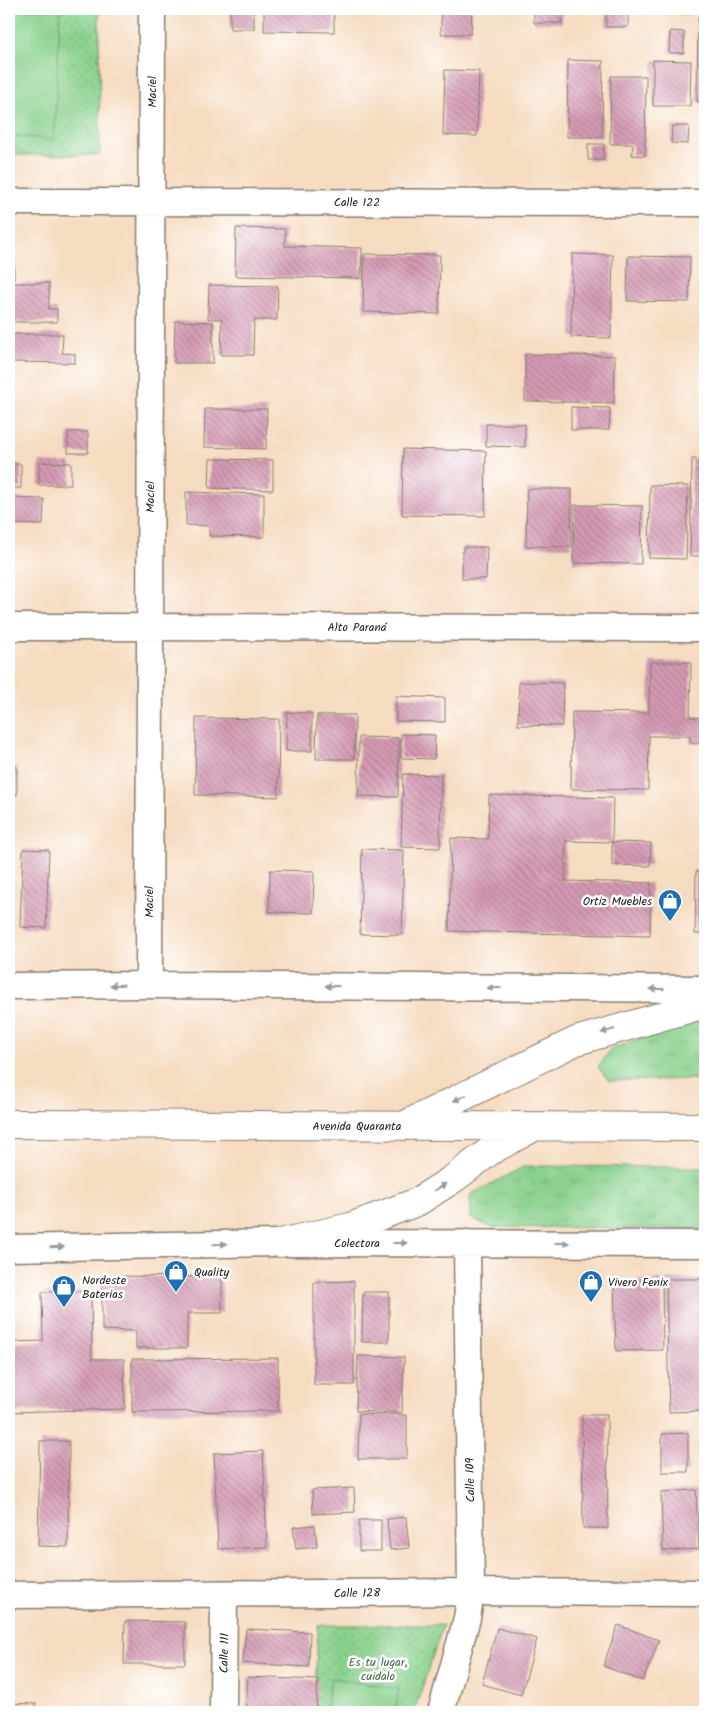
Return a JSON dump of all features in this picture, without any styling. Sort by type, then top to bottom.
[{"type":"highway","points":[[403,1126],[576,1040],[705,1004]]},
{"type":"highway","name":"Avenida Quaranta","points":[[16,1121],[403,1126],[705,1127]]},
{"type":"highway","points":[[280,1243],[350,1227],[417,1202],[490,1152],[536,1126]]},
{"type":"street","name":"Maciel","points":[[149,985],[152,9]]},
{"type":"street","name":"Calle 122","points":[[9,202],[705,203]]},
{"type":"street","name":"Alto Paraná","points":[[9,627],[705,628]]},
{"type":"street","points":[[9,986],[149,985],[705,989]]},
{"type":"street","name":"Colectora","points":[[9,1248],[280,1243],[705,1244]]},
{"type":"street","name":"Calle 109","points":[[441,1712],[467,1618],[471,1592],[467,1243]]},
{"type":"street","name":"Calle 128","points":[[9,1595],[471,1592],[705,1593]]},
{"type":"street","name":"Calle 111","points":[[223,1712],[224,1595]]},
{"type":"green space","points":[[9,9],[99,9],[100,155],[9,155]]},
{"type":"green space","points":[[9,9],[60,9],[54,140],[9,135]]},
{"type":"green space","points":[[688,1021],[705,1021],[705,1079],[609,1081],[598,1067],[611,1049]]},
{"type":"green space","points":[[525,1166],[705,1167],[705,1229],[491,1227],[471,1218],[470,1195]]},
{"type":"green space","name":"Es tu lugar, cuidalo","points":[[318,1625],[443,1625],[414,1712],[314,1712]]},
{"type":"green space","points":[[331,1678],[399,1689],[395,1712],[325,1712]]},
{"type":"building","points":[[230,9],[254,9],[254,29],[230,29]]},
{"type":"building","points":[[264,9],[334,9],[334,32],[264,31]]},
{"type":"building","points":[[441,9],[472,9],[471,34],[441,34]]},
{"type":"building","points":[[534,9],[562,9],[562,23],[534,23]]},
{"type":"building","points":[[606,9],[628,9],[628,27],[606,27]]},
{"type":"building","points":[[649,9],[690,9],[690,14],[649,14]]},
{"type":"building","points":[[698,18],[705,18],[705,102],[697,102]]},
{"type":"building","points":[[670,31],[684,32],[684,53],[669,53]]},
{"type":"building","points":[[568,60],[603,61],[602,137],[567,137]]},
{"type":"building","points":[[653,60],[691,61],[690,106],[653,106]]},
{"type":"building","points":[[445,70],[479,71],[477,136],[443,135]]},
{"type":"building","points":[[611,76],[646,76],[645,156],[632,155],[633,144],[610,144]]},
{"type":"building","points":[[672,126],[689,126],[688,144],[671,143]]},
{"type":"building","points":[[588,144],[604,144],[603,160],[588,160]]},
{"type":"building","points":[[236,228],[285,229],[285,246],[362,248],[361,278],[235,276]]},
{"type":"building","points":[[9,245],[14,245],[14,279],[9,279]]},
{"type":"building","points":[[364,254],[440,255],[439,314],[363,312]]},
{"type":"building","points":[[572,254],[613,255],[611,338],[571,337]]},
{"type":"building","points":[[628,256],[690,257],[689,302],[627,301]]},
{"type":"building","points":[[9,283],[49,283],[49,309],[57,309],[57,322],[9,322]]},
{"type":"building","points":[[209,285],[278,286],[277,320],[254,320],[253,355],[221,355],[222,319],[208,319]]},
{"type":"building","points":[[175,321],[213,322],[213,363],[174,363]]},
{"type":"building","points":[[12,334],[63,334],[62,353],[75,354],[75,363],[11,362]]},
{"type":"building","points":[[525,354],[615,356],[614,403],[525,401]]},
{"type":"building","points":[[571,407],[610,408],[609,430],[571,430]]},
{"type":"building","points":[[205,409],[267,409],[266,449],[204,447]]},
{"type":"building","points":[[486,424],[525,424],[525,447],[486,446]]},
{"type":"building","points":[[68,432],[88,432],[88,453],[68,453]]},
{"type":"building","points":[[403,449],[486,451],[485,516],[402,515]]},
{"type":"building","points":[[210,459],[273,460],[273,490],[209,488]]},
{"type":"building","points":[[692,459],[705,459],[705,556],[690,556]]},
{"type":"building","points":[[39,462],[71,463],[71,485],[39,485]]},
{"type":"building","points":[[9,464],[21,464],[21,488],[9,488]]},
{"type":"building","points":[[650,485],[688,486],[686,559],[649,558]]},
{"type":"building","points":[[527,489],[572,489],[571,547],[526,546]]},
{"type":"building","points":[[186,492],[264,494],[264,537],[209,536],[209,526],[186,525]]},
{"type":"building","points":[[9,498],[44,499],[43,525],[9,524]]},
{"type":"building","points":[[574,505],[642,506],[641,564],[573,563]]},
{"type":"building","points":[[463,547],[487,547],[486,579],[462,579]]},
{"type":"building","points":[[650,662],[691,662],[690,717],[705,718],[705,743],[690,743],[690,736],[649,736],[648,790],[571,789],[572,712],[649,713]]},
{"type":"building","points":[[519,682],[563,683],[562,726],[518,725]]},
{"type":"building","points":[[396,696],[445,698],[445,722],[396,721]]},
{"type":"building","points":[[287,712],[312,713],[312,751],[286,751]]},
{"type":"building","points":[[317,715],[355,715],[354,759],[316,759]]},
{"type":"building","points":[[196,718],[279,719],[278,797],[195,795]]},
{"type":"building","points":[[401,734],[435,735],[434,759],[401,758]]},
{"type":"building","points":[[359,737],[399,738],[398,797],[358,796]]},
{"type":"building","points":[[9,767],[17,767],[17,795],[9,796]]},
{"type":"building","points":[[403,774],[441,775],[440,848],[401,847]]},
{"type":"building","points":[[489,795],[613,798],[612,842],[566,841],[565,881],[651,883],[650,936],[449,931],[451,838],[488,839]]},
{"type":"building","points":[[612,842],[651,843],[650,866],[612,865]]},
{"type":"building","points":[[23,849],[49,850],[46,928],[20,927]]},
{"type":"building","points":[[362,849],[404,850],[402,935],[360,934]]},
{"type":"building","points":[[270,870],[314,871],[313,913],[269,912]]},
{"type":"building","points":[[696,871],[705,871],[705,934],[695,934]]},
{"type":"building","points":[[102,1276],[222,1277],[222,1313],[187,1313],[187,1348],[136,1348],[136,1331],[102,1330]]},
{"type":"building","points":[[666,1279],[705,1279],[705,1411],[669,1412]]},
{"type":"building","points":[[662,1280],[663,1350],[616,1351],[614,1281]]},
{"type":"building","points":[[354,1281],[354,1385],[314,1385],[314,1282]]},
{"type":"building","points":[[91,1291],[92,1359],[124,1359],[125,1409],[9,1412],[9,1342],[43,1341],[42,1292]]},
{"type":"building","points":[[363,1292],[389,1292],[389,1342],[362,1342]]},
{"type":"building","points":[[358,1356],[404,1357],[402,1413],[356,1411]]},
{"type":"building","points":[[278,1358],[278,1411],[132,1412],[132,1359]]},
{"type":"building","points":[[359,1414],[407,1415],[407,1459],[358,1459]]},
{"type":"building","points":[[582,1415],[607,1415],[608,1528],[583,1528]]},
{"type":"building","points":[[688,1433],[688,1472],[662,1472],[662,1434]]},
{"type":"building","points":[[40,1441],[69,1441],[68,1547],[38,1546]]},
{"type":"building","points":[[263,1451],[267,1547],[218,1549],[214,1453]]},
{"type":"building","points":[[354,1488],[355,1512],[313,1514],[312,1490]]},
{"type":"building","points":[[696,1490],[699,1549],[663,1551],[661,1492]]},
{"type":"building","points":[[406,1517],[409,1548],[390,1550],[387,1519]]},
{"type":"building","points":[[359,1520],[381,1520],[381,1551],[359,1551]]},
{"type":"building","points":[[315,1525],[317,1547],[296,1549],[293,1527]]},
{"type":"building","points":[[125,1621],[185,1622],[185,1664],[124,1664]]},
{"type":"building","points":[[618,1625],[659,1640],[643,1681],[603,1666]]},
{"type":"building","points":[[497,1628],[537,1639],[521,1695],[482,1684]]},
{"type":"building","points":[[246,1629],[310,1632],[309,1667],[243,1663]]},
{"type":"building","points":[[248,1677],[318,1680],[316,1712],[246,1712]]},
{"type":"building","points":[[9,1703],[36,1704],[35,1712],[9,1712]]},
{"type":"building","points":[[96,1708],[153,1711],[153,1712],[96,1712]]},
{"type":"place","name":"Ortiz Muebles","points":[[670,922]]},
{"type":"place","name":"Quality","points":[[176,1293]]},
{"type":"place","name":"Vivero Fenix","points":[[591,1303]]},
{"type":"place","name":"Nordeste Baterias","points":[[64,1308]]}]
